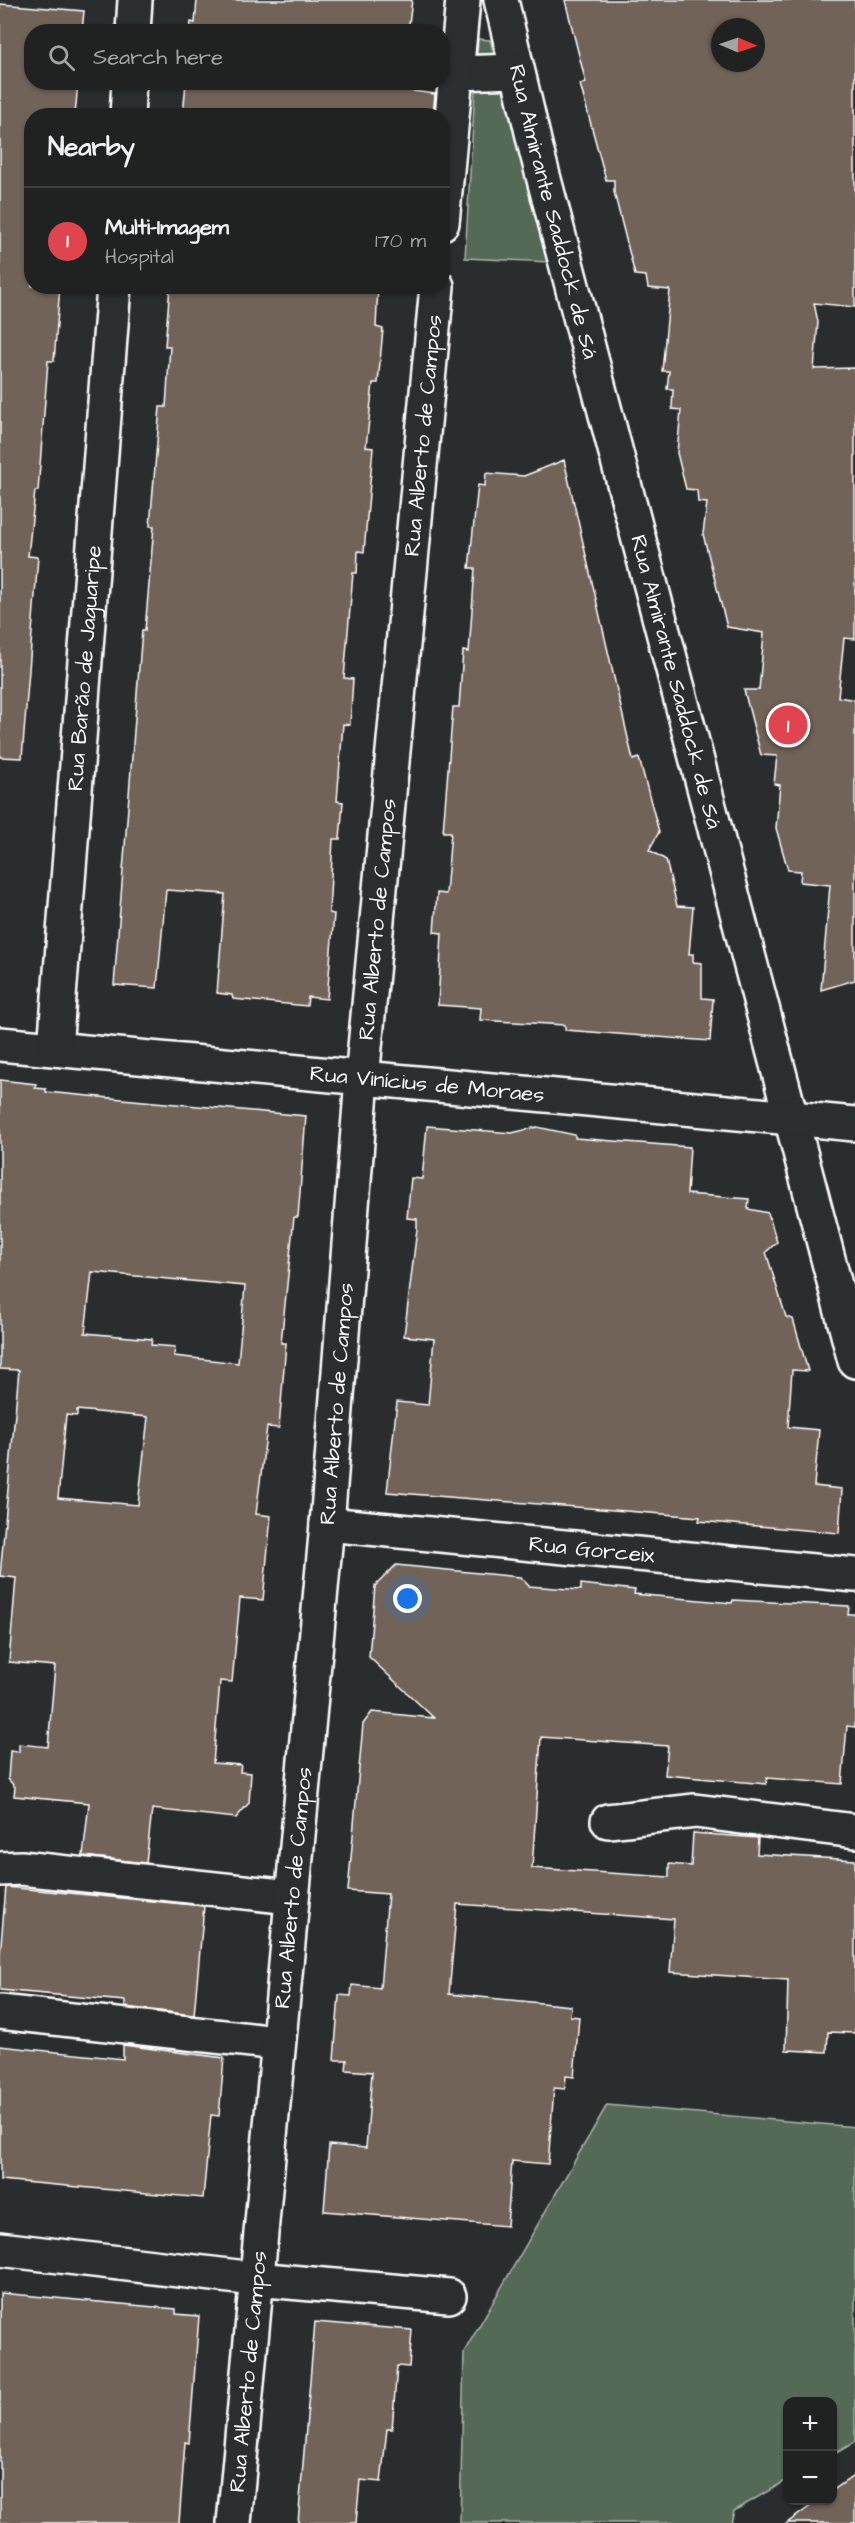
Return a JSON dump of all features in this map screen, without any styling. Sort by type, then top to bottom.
[{"type":"street","points":[[134,24],[135,0]]},
{"type":"street","points":[[450,137],[463,0]]},
{"type":"street","name":"Rua Almirante Saddock de Sá","points":[[501,0],[517,71],[794,1120],[855,1360]]},
{"type":"street","points":[[456,73],[517,71]]},
{"type":"street","points":[[127,108],[129,90]]},
{"type":"street","name":"Rua Barão de Jaguaripe","points":[[55,1049],[113,294]]},
{"type":"street","name":"Rua Alberto de Campos","points":[[234,2523],[327,1524],[362,1079],[435,294]]},
{"type":"street","name":"Rua Vinícius de Moraes","points":[[0,1044],[855,1124]]},
{"type":"street","name":"Rua Gorceix","points":[[327,1524],[855,1575]]},
{"type":"street","points":[[608,1821],[695,1811],[855,1831]]},
{"type":"street","points":[[0,1869],[5,1867],[32,1869],[291,1897]]},
{"type":"street","points":[[0,2012],[277,2043]]},
{"type":"street","points":[[0,2249],[255,2279],[449,2296]]},
{"type":"green space","points":[[478,39],[490,40],[550,262],[465,258]]},
{"type":"green space","points":[[607,2105],[855,2127],[855,2442],[837,2453],[837,2397],[783,2397],[783,2482],[734,2511],[731,2523],[460,2523],[464,2352]]},
{"type":"building","points":[[197,0],[412,0],[409,24],[191,24],[191,22],[195,23]]},
{"type":"building","points":[[565,0],[855,0],[855,307],[814,303],[818,322],[814,369],[855,368],[855,639],[844,638],[838,697],[855,700],[855,980],[821,990],[830,885],[800,882],[801,871],[788,870],[776,828],[780,785],[774,784],[777,756],[761,755],[744,690],[759,690],[764,633],[727,627],[703,534],[707,503],[698,502],[697,490],[686,489],[677,453],[681,410],[672,409],[673,389],[667,389],[669,371],[662,371],[670,290],[648,288],[646,276],[635,275],[614,192],[614,180],[606,180],[580,84],[586,83]]},
{"type":"building","points":[[0,4],[84,11],[83,24],[24,24],[24,90],[77,90],[76,108],[24,108],[24,294],[59,294],[54,361],[48,361],[38,491],[35,491],[28,556],[38,557],[22,758],[0,757]]},
{"type":"building","points":[[185,90],[405,90],[435,94],[434,108],[184,108]]},
{"type":"building","points":[[169,294],[378,294],[376,327],[383,329],[378,383],[373,383],[366,447],[373,448],[364,552],[358,551],[357,573],[353,573],[344,678],[353,679],[350,725],[343,724],[337,801],[343,802],[340,839],[333,839],[329,913],[334,914],[327,999],[308,997],[307,1006],[233,999],[232,995],[217,993],[225,894],[166,890],[157,988],[114,985],[142,630],[145,630],[154,526],[150,526],[160,407],[166,407],[170,346],[165,346]]},
{"type":"building","points":[[564,460],[633,760],[639,758],[659,832],[649,850],[666,860],[677,906],[693,907],[689,954],[693,954],[693,962],[702,963],[702,998],[713,999],[710,1041],[565,1030],[565,1025],[480,1020],[481,1008],[438,1005],[442,933],[434,932],[437,893],[446,894],[451,832],[443,832],[453,707],[459,707],[463,651],[469,652],[475,568],[469,568],[478,485],[485,486],[486,473],[524,476]]},
{"type":"building","points":[[0,1080],[36,1084],[35,1088],[46,1089],[46,1092],[306,1116],[298,1217],[294,1217],[281,1343],[286,1343],[279,1428],[267,1427],[256,1514],[271,1516],[263,1600],[240,1598],[232,1682],[220,1681],[213,1763],[241,1765],[240,1772],[251,1773],[249,1803],[236,1818],[152,1809],[146,1863],[83,1856],[89,1803],[14,1796],[15,1787],[8,1779],[10,1751],[19,1752],[19,1744],[48,1747],[55,1666],[9,1662],[16,1578],[0,1576],[19,1370],[0,1369]],"holes":[[[92,1272],[245,1286],[238,1363],[174,1356],[175,1347],[151,1345],[152,1339],[85,1333]],[[77,1410],[148,1417],[138,1505],[58,1498],[66,1415],[77,1416]]]},
{"type":"building","points":[[427,1126],[512,1133],[537,1127],[575,1135],[575,1138],[690,1147],[687,1194],[749,1199],[748,1209],[768,1213],[777,1242],[766,1252],[786,1317],[793,1319],[808,1371],[792,1370],[788,1427],[819,1430],[814,1486],[842,1489],[839,1533],[699,1521],[700,1517],[387,1492],[397,1402],[428,1405],[434,1339],[404,1336],[417,1229],[417,1219],[407,1218],[411,1178],[422,1179]]},
{"type":"building","points":[[396,1565],[520,1577],[529,1586],[581,1590],[581,1584],[635,1590],[634,1594],[732,1603],[733,1600],[849,1606],[848,1614],[855,1614],[855,1727],[847,1726],[842,1784],[767,1778],[766,1784],[665,1775],[668,1746],[541,1737],[532,1868],[669,1877],[669,1864],[691,1866],[693,1833],[758,1838],[757,1854],[855,1860],[855,2033],[828,2032],[827,2052],[786,2050],[788,1980],[670,1972],[674,1919],[457,1904],[449,1994],[571,2006],[570,2016],[579,2017],[574,2077],[566,2076],[565,2089],[554,2088],[548,2164],[512,2161],[507,2226],[324,2211],[329,2145],[366,2148],[372,2072],[346,2070],[347,2060],[334,2060],[339,1995],[351,1996],[352,1985],[380,1988],[388,1894],[348,1891],[363,1724],[372,1712],[434,1718],[369,1657],[375,1586]]},
{"type":"building","points":[[6,1887],[204,1906],[194,2015],[125,2007],[125,2001],[0,1990],[0,1955]]},
{"type":"building","points":[[123,2045],[224,2058],[219,2116],[211,2115],[203,2198],[0,2180],[0,2046],[123,2059]]},
{"type":"building","points":[[0,2293],[176,2309],[176,2314],[199,2316],[189,2443],[185,2442],[179,2523],[0,2523]]},
{"type":"building","points":[[315,2322],[412,2330],[409,2367],[397,2366],[392,2429],[387,2429],[381,2482],[360,2480],[356,2523],[298,2523]]},
{"type":"building","points":[[855,2475],[855,2523],[787,2523],[812,2505],[837,2505],[837,2488]]},
{"type":"place","name":"Multi-Imagem","points":[[788,725]]}]
